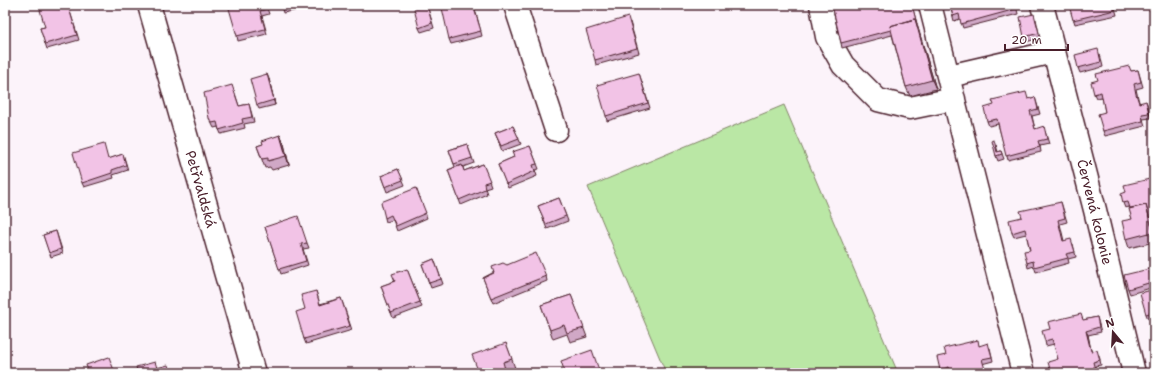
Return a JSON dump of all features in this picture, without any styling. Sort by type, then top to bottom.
[{"type":"street","name":"Petřvaldská","points":[[149,5],[254,373]]},
{"type":"street","points":[[515,5],[556,130]]},
{"type":"street","points":[[821,5],[827,37],[843,65],[878,100],[910,108],[954,99]]},
{"type":"street","points":[[930,5],[1023,373]]},
{"type":"street","name":"Červená kolonie","points":[[1042,5],[1053,52],[1096,210],[1134,373]]},
{"type":"street","points":[[948,76],[1053,52]]},
{"type":"green space","points":[[784,105],[898,373],[666,373],[588,187]]},
{"type":"building","points":[[59,5],[68,5],[77,35],[45,44],[40,28],[45,27],[40,10]]},
{"type":"building","points":[[228,5],[266,5],[267,9],[260,11],[265,29],[237,36]]},
{"type":"building","points":[[281,5],[295,5],[282,9]]},
{"type":"building","points":[[427,5],[432,23],[419,28],[414,9]]},
{"type":"building","points":[[454,5],[473,5],[481,31],[449,39],[442,8]]},
{"type":"building","points":[[832,5],[912,5],[917,24],[915,19],[890,26],[891,30],[841,43]]},
{"type":"building","points":[[950,5],[1015,5],[1016,9],[961,24],[959,14],[953,16]]},
{"type":"building","points":[[1069,5],[1114,5],[1115,10],[1073,20]]},
{"type":"building","points":[[1034,14],[1039,33],[1024,37],[1020,17]]},
{"type":"building","points":[[628,17],[637,48],[595,60],[586,30]]},
{"type":"building","points":[[915,19],[932,80],[906,87],[890,26]]},
{"type":"building","points":[[1098,49],[1101,62],[1078,68],[1075,55]]},
{"type":"building","points":[[1129,66],[1131,71],[1138,70],[1141,82],[1134,84],[1136,94],[1139,103],[1146,101],[1149,113],[1142,114],[1143,121],[1103,131],[1098,114],[1105,112],[1101,92],[1094,94],[1091,82],[1098,80],[1096,74]]},
{"type":"building","points":[[639,73],[648,103],[606,116],[597,85]]},
{"type":"building","points":[[267,74],[274,100],[257,105],[250,79]]},
{"type":"building","points":[[232,85],[239,106],[249,104],[252,117],[242,119],[243,123],[219,130],[217,122],[212,123],[209,118],[204,93]]},
{"type":"building","points":[[1026,92],[1028,99],[1035,97],[1038,109],[1030,111],[1035,129],[1044,126],[1047,139],[1038,141],[1040,147],[1006,156],[997,119],[987,121],[984,108],[994,105],[992,100]]},
{"type":"building","points":[[513,126],[519,139],[501,146],[495,133]]},
{"type":"building","points":[[280,135],[286,156],[268,161],[268,158],[262,159],[257,146],[263,144],[262,141]]},
{"type":"building","points":[[994,140],[997,152],[1001,151],[1002,154],[996,156],[992,141]]},
{"type":"building","points":[[104,144],[108,159],[123,154],[126,165],[112,170],[112,173],[82,183],[73,153]]},
{"type":"building","points":[[467,144],[472,158],[454,164],[449,150]]},
{"type":"building","points":[[530,146],[537,164],[533,165],[535,171],[506,184],[498,164],[514,157],[512,152]]},
{"type":"building","points":[[483,164],[490,181],[484,183],[485,189],[459,200],[448,170],[462,165],[464,171]]},
{"type":"building","points":[[398,169],[403,180],[385,187],[381,176]]},
{"type":"building","points":[[1154,178],[1154,235],[1146,205],[1130,208],[1128,202],[1123,203],[1121,194],[1126,192],[1124,185]]},
{"type":"building","points":[[416,188],[426,213],[396,226],[391,215],[385,218],[381,202]]},
{"type":"building","points":[[559,198],[566,216],[546,224],[538,206]]},
{"type":"building","points":[[1061,202],[1065,218],[1058,220],[1063,241],[1071,239],[1075,252],[1066,254],[1068,258],[1034,267],[1033,261],[1027,263],[1024,251],[1030,250],[1025,229],[1012,233],[1009,220],[1022,217],[1020,211]]},
{"type":"building","points":[[1146,205],[1153,232],[1126,239],[1122,221],[1132,219],[1129,209]]},
{"type":"building","points":[[298,216],[307,243],[301,244],[306,261],[279,269],[265,227]]},
{"type":"building","points":[[56,231],[61,249],[49,253],[43,235]]},
{"type":"building","points":[[536,253],[546,276],[491,298],[483,278],[494,273],[492,267],[503,263],[507,265]]},
{"type":"building","points":[[434,259],[441,279],[429,283],[422,264]]},
{"type":"building","points":[[407,269],[420,302],[391,313],[381,286],[395,281],[392,274]]},
{"type":"building","points":[[1149,269],[1152,282],[1128,289],[1124,275]]},
{"type":"building","points":[[1152,290],[1153,296],[1154,295],[1154,312],[1146,314],[1140,293]]},
{"type":"building","points":[[316,291],[320,305],[341,298],[350,326],[304,339],[296,312],[305,309],[301,295]]},
{"type":"building","points":[[571,295],[584,328],[567,333],[564,325],[550,330],[541,305]]},
{"type":"building","points":[[1081,314],[1083,320],[1097,317],[1099,327],[1086,331],[1091,351],[1097,350],[1100,360],[1093,362],[1095,370],[1082,373],[1051,373],[1048,362],[1058,359],[1052,339],[1045,341],[1042,331],[1050,329],[1048,322]]},
{"type":"building","points":[[978,340],[979,346],[988,343],[992,357],[982,359],[986,373],[951,373],[949,367],[940,370],[937,357],[946,355],[944,348]]},
{"type":"building","points":[[506,343],[512,359],[503,362],[506,373],[479,373],[472,355]]},
{"type":"building","points":[[592,350],[600,373],[565,373],[561,361]]},
{"type":"building","points":[[109,357],[115,373],[89,373],[86,365]]},
{"type":"building","points":[[155,362],[157,368],[168,365],[171,373],[138,373],[136,367]]}]
